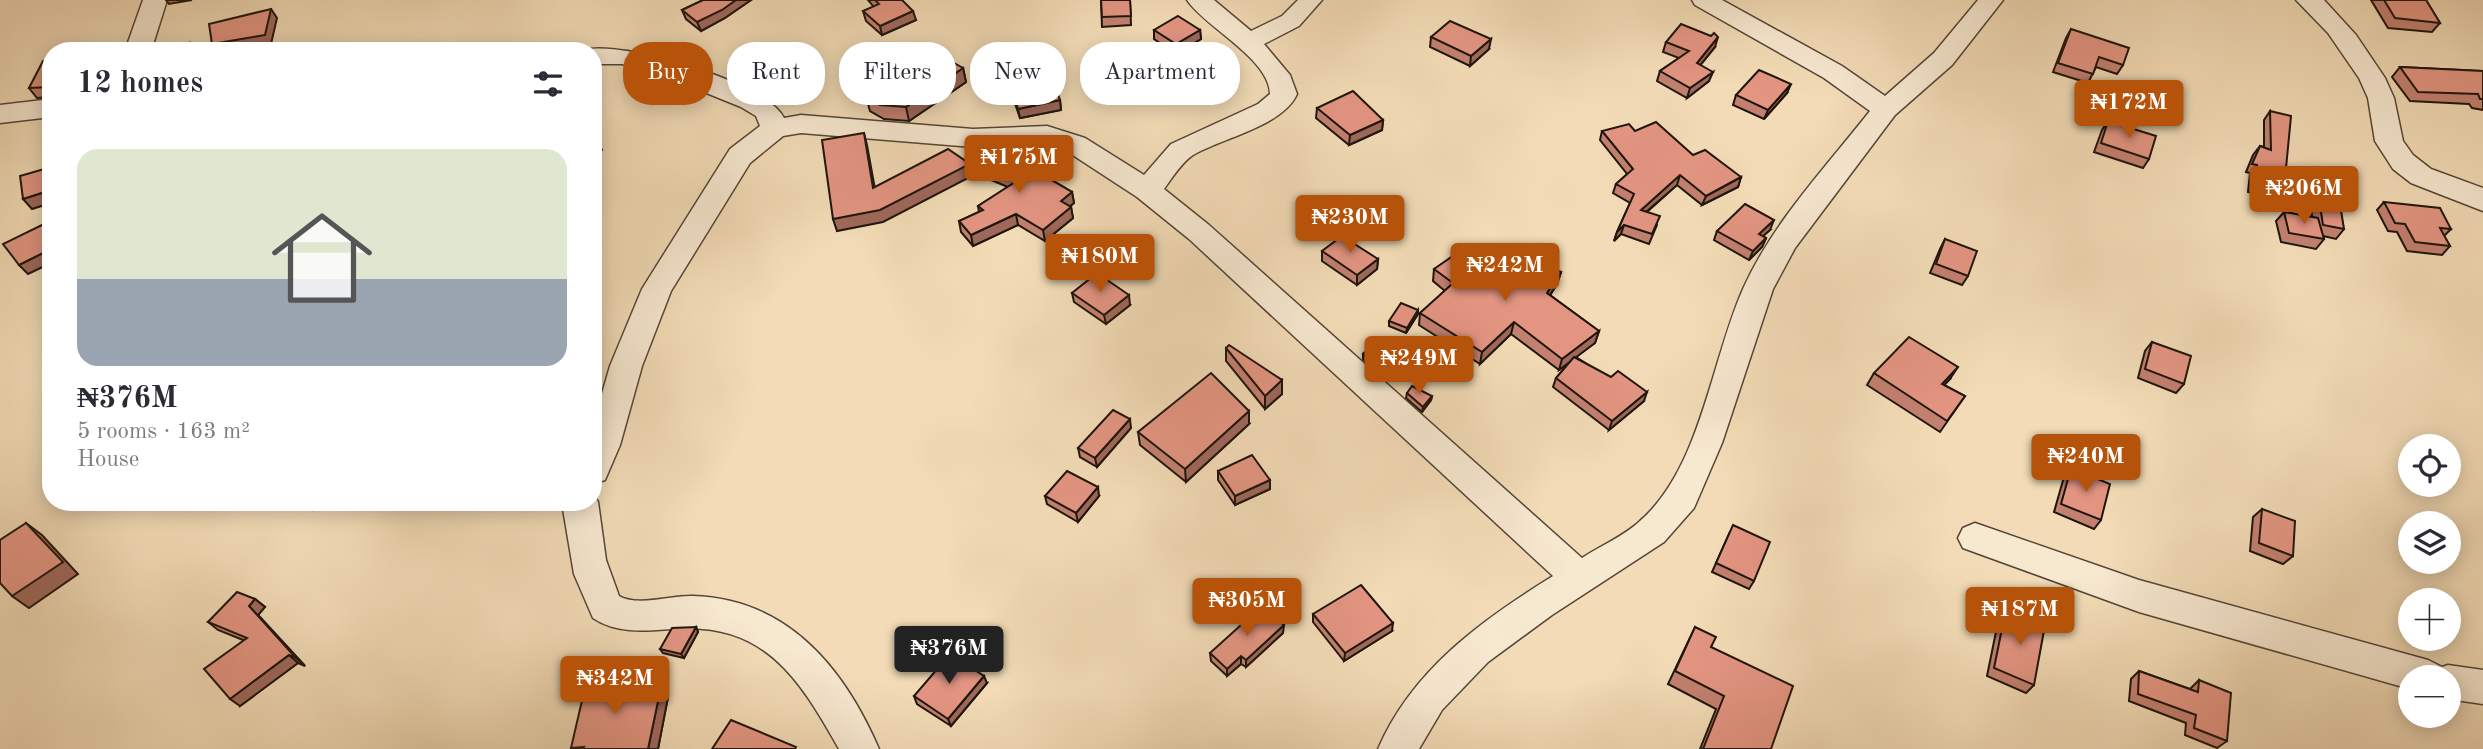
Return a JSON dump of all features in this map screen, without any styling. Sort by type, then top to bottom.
[{"type":"street","points":[[144,42],[147,38],[149,12],[155,0]]},
{"type":"street","points":[[1147,190],[1181,150],[1280,102],[1284,94],[1283,85],[1247,42],[1199,0]]},
{"type":"street","points":[[1247,42],[1283,26],[1310,0]]},
{"type":"street","points":[[1703,0],[1833,72],[1886,109]]},
{"type":"street","points":[[1397,749],[1429,698],[1475,650],[1579,578],[1652,532],[1682,498],[1706,443],[1758,289],[1770,265],[1797,223],[1886,109],[1943,59],[1990,0]]},
{"type":"street","points":[[2308,0],[2326,12],[2377,88],[2387,141],[2403,162],[2416,175],[2483,201]]},
{"type":"street","points":[[602,56],[622,56],[669,68],[750,101],[767,111],[775,128]]},
{"type":"street","points":[[0,114],[42,109]]},
{"type":"street","points":[[602,450],[626,366],[657,289],[740,156],[775,128],[801,124],[973,138],[1047,135],[1075,144],[1147,190],[1199,232],[1579,578]]},
{"type":"street","points":[[583,511],[595,582],[607,607],[620,614],[695,612],[747,625],[781,641],[809,664],[860,749]]},
{"type":"street","points":[[1975,538],[2139,596],[2398,669]]},
{"type":"street","points":[[2461,684],[2483,687]]},
{"type":"building","points":[[703,0],[736,0],[697,22],[682,10]]},
{"type":"building","points":[[875,0],[902,0],[913,11],[880,26],[863,11],[879,4]]},
{"type":"building","points":[[1101,0],[1130,0],[1131,16],[1102,17]]},
{"type":"building","points":[[2384,0],[2426,0],[2440,23],[2395,18]]},
{"type":"building","points":[[271,9],[265,35],[212,42],[209,24]]},
{"type":"building","points":[[1178,16],[1200,30],[1179,42],[1173,42],[1154,30]]},
{"type":"building","points":[[1450,21],[1491,39],[1471,56],[1431,37]]},
{"type":"building","points":[[1681,24],[1711,36],[1714,33],[1718,37],[1697,63],[1713,72],[1690,88],[1660,71],[1689,51],[1666,42]]},
{"type":"building","points":[[2071,29],[2129,48],[2123,65],[2099,57],[2093,74],[2058,63]]},
{"type":"building","points":[[42,63],[42,87],[29,88]]},
{"type":"building","points":[[956,64],[963,68],[956,73]]},
{"type":"building","points":[[2400,67],[2483,71],[2483,99],[2480,99],[2478,94],[2418,92]]},
{"type":"building","points":[[1759,70],[1791,84],[1768,110],[1736,95]]},
{"type":"building","points":[[1353,91],[1383,120],[1350,135],[1317,108]]},
{"type":"building","points":[[1017,105],[1037,105],[1018,109]]},
{"type":"building","points":[[2270,111],[2291,116],[2284,189],[2255,183],[2257,165],[2252,164],[2260,146],[2271,150]]},
{"type":"building","points":[[2108,121],[2156,136],[2149,159],[2101,143]]},
{"type":"building","points":[[1656,122],[1693,155],[1705,150],[1741,177],[1706,196],[1680,175],[1641,210],[1660,216],[1652,234],[1624,225],[1617,232],[1634,194],[1616,184],[1633,169],[1602,131],[1629,124],[1635,131]]},
{"type":"building","points":[[864,133],[873,188],[948,149],[970,164],[880,210],[833,219],[822,140]]},
{"type":"building","points":[[993,147],[1036,163],[1031,168],[1072,192],[1061,201],[1071,207],[1043,230],[1016,214],[971,235],[959,221],[983,210],[978,206],[1018,180],[976,164]]},
{"type":"building","points":[[42,170],[42,193],[23,199],[20,176]]},
{"type":"building","points":[[2319,199],[2340,204],[2344,229],[2323,225]]},
{"type":"building","points":[[2384,202],[2440,208],[2451,229],[2440,228],[2450,246],[2415,242],[2405,224],[2395,223]]},
{"type":"building","points":[[1745,204],[1774,220],[1759,234],[1766,238],[1753,251],[1717,231]]},
{"type":"building","points":[[2284,212],[2318,218],[2324,239],[2289,233]]},
{"type":"building","points":[[42,225],[42,254],[19,265],[3,244]]},
{"type":"building","points":[[1342,236],[1378,259],[1357,275],[1322,251]]},
{"type":"building","points":[[1945,239],[1977,251],[1968,276],[1936,264]]},
{"type":"building","points":[[1470,244],[1495,262],[1500,255],[1524,265],[1529,258],[1561,272],[1547,293],[1599,331],[1562,359],[1514,322],[1482,352],[1420,313],[1453,283],[1434,269]]},
{"type":"building","points":[[1097,273],[1129,295],[1104,315],[1072,293]]},
{"type":"building","points":[[1401,303],[1418,310],[1407,328],[1389,321]]},
{"type":"building","points":[[1909,337],[1958,367],[1942,384],[1965,396],[1947,421],[1874,373]]},
{"type":"building","points":[[2152,342],[2191,356],[2184,384],[2145,369]]},
{"type":"building","points":[[1229,345],[1282,380],[1265,396],[1226,348]]},
{"type":"building","points":[[1367,350],[1394,367],[1386,374],[1363,354]]},
{"type":"building","points":[[1574,357],[1611,377],[1618,371],[1647,392],[1612,421],[1556,378]]},
{"type":"building","points":[[1211,373],[1249,411],[1185,469],[1138,432]]},
{"type":"building","points":[[1412,386],[1432,396],[1423,407],[1407,393]]},
{"type":"building","points":[[1113,410],[1130,419],[1095,458],[1078,448]]},
{"type":"building","points":[[1252,455],[1270,480],[1235,496],[1218,471]]},
{"type":"building","points":[[2071,468],[2110,484],[2101,520],[2061,504]]},
{"type":"building","points":[[1067,471],[1098,487],[1076,513],[1045,496]]},
{"type":"building","points":[[2262,509],[2295,521],[2293,556],[2259,543]]},
{"type":"building","points":[[26,523],[63,562],[12,596],[0,583],[0,540]]},
{"type":"building","points":[[1733,525],[1770,542],[1754,581],[1716,563]]},
{"type":"building","points":[[1361,585],[1393,623],[1345,653],[1313,614]]},
{"type":"building","points":[[237,592],[255,599],[249,606],[296,658],[289,655],[230,699],[204,669],[247,638],[208,622]]},
{"type":"building","points":[[1262,606],[1284,625],[1246,660],[1241,656],[1227,669],[1210,653]]},
{"type":"building","points":[[2006,609],[2045,625],[2034,685],[1994,668]]},
{"type":"building","points":[[696,627],[681,654],[660,649],[672,628]]},
{"type":"building","points":[[1695,627],[1716,637],[1711,647],[1793,686],[1771,749],[1703,749],[1724,696],[1675,671]]},
{"type":"building","points":[[950,654],[984,676],[948,719],[914,696]]},
{"type":"building","points":[[2139,671],[2198,692],[2199,680],[2231,693],[2227,741],[2194,728],[2196,715],[2138,694]]},
{"type":"building","points":[[622,676],[619,691],[661,687],[648,749],[571,748],[587,679]]},
{"type":"building","points":[[731,720],[796,747],[712,749]]}]
